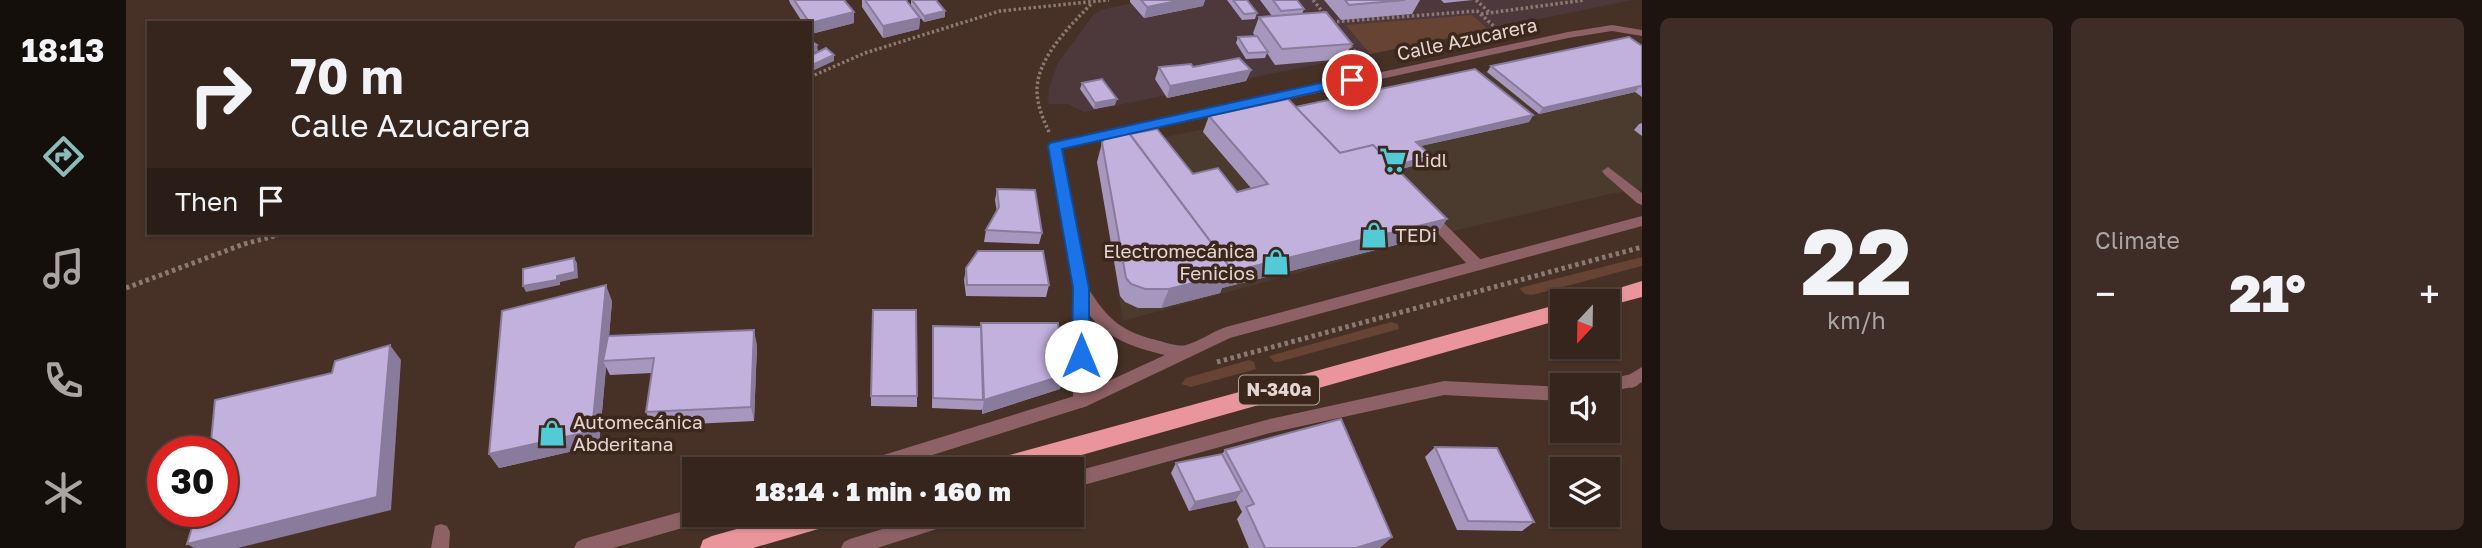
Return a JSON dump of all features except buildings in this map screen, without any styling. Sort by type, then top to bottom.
[{"type":"highway","points":[[1620,295],[1642,289]]},
{"type":"highway","name":"N-340a","points":[[1038,457],[1550,315]]},
{"type":"highway","points":[[712,548],[786,527]]},
{"type":"street","name":"Calle Azucarera","points":[[1055,146],[1378,75],[1612,28],[1642,33]]},
{"type":"street","points":[[1055,146],[1081,288],[1081,401]]},
{"type":"street","points":[[1608,171],[1642,200]]},
{"type":"street","points":[[1428,215],[1478,265]]},
{"type":"street","points":[[902,457],[1081,401],[1226,333],[1642,221]]},
{"type":"street","points":[[1081,288],[1101,319],[1126,335],[1152,345],[1187,353]]},
{"type":"street","points":[[1620,382],[1637,377]]},
{"type":"street","points":[[1084,477],[1270,426],[1444,388],[1550,393]]},
{"type":"street","points":[[583,548],[682,520]]},
{"type":"street","points":[[850,548],[917,527]]},
{"type":"path","points":[[812,76],[865,53],[1000,11],[1091,4],[1109,0]]},
{"type":"path","points":[[1313,0],[1362,60],[1378,75]]},
{"type":"path","points":[[1476,0],[1490,13]]},
{"type":"path","points":[[1480,14],[1585,0]]},
{"type":"path","points":[[1055,146],[1039,107],[1037,84],[1057,41],[1091,4]]},
{"type":"path","points":[[1332,23],[1477,11],[1496,28]]},
{"type":"path","points":[[126,288],[244,244],[279,235]]},
{"type":"path","points":[[1206,365],[1642,247]]},
{"type":"shaded area","points":[[1148,0],[1632,0],[1084,112],[1068,104],[1048,104],[1049,88],[1058,63],[1094,14],[1104,9]]},
{"type":"shaded area","points":[[1472,15],[1489,30],[1370,54],[1346,25]]},
{"type":"shaded area","points":[[1642,42],[1642,189],[1609,194],[1436,235],[1123,321],[1097,151],[1624,43]]},
{"type":"shaded area","points":[[1642,257],[1642,266],[1532,295],[1525,294],[1519,288]]},
{"type":"shaded area","points":[[1391,322],[1398,324],[1399,329],[1278,362],[1274,362],[1269,356]]},
{"type":"shaded area","points":[[1249,360],[1254,362],[1256,369],[1191,387],[1181,384],[1186,378]]},
{"type":"place","name":"Lidl","points":[[1393,160]]},
{"type":"place","name":"TEDi","points":[[1374,235]]},
{"type":"place","name":"Electromecánica Fenicios","points":[[1276,262]]},
{"type":"place","name":"Automecánica Abderitana","points":[[552,433]]},
{"type":"route","points":[[1081,356],[1081,288],[1055,146],[1352,80]]}]
